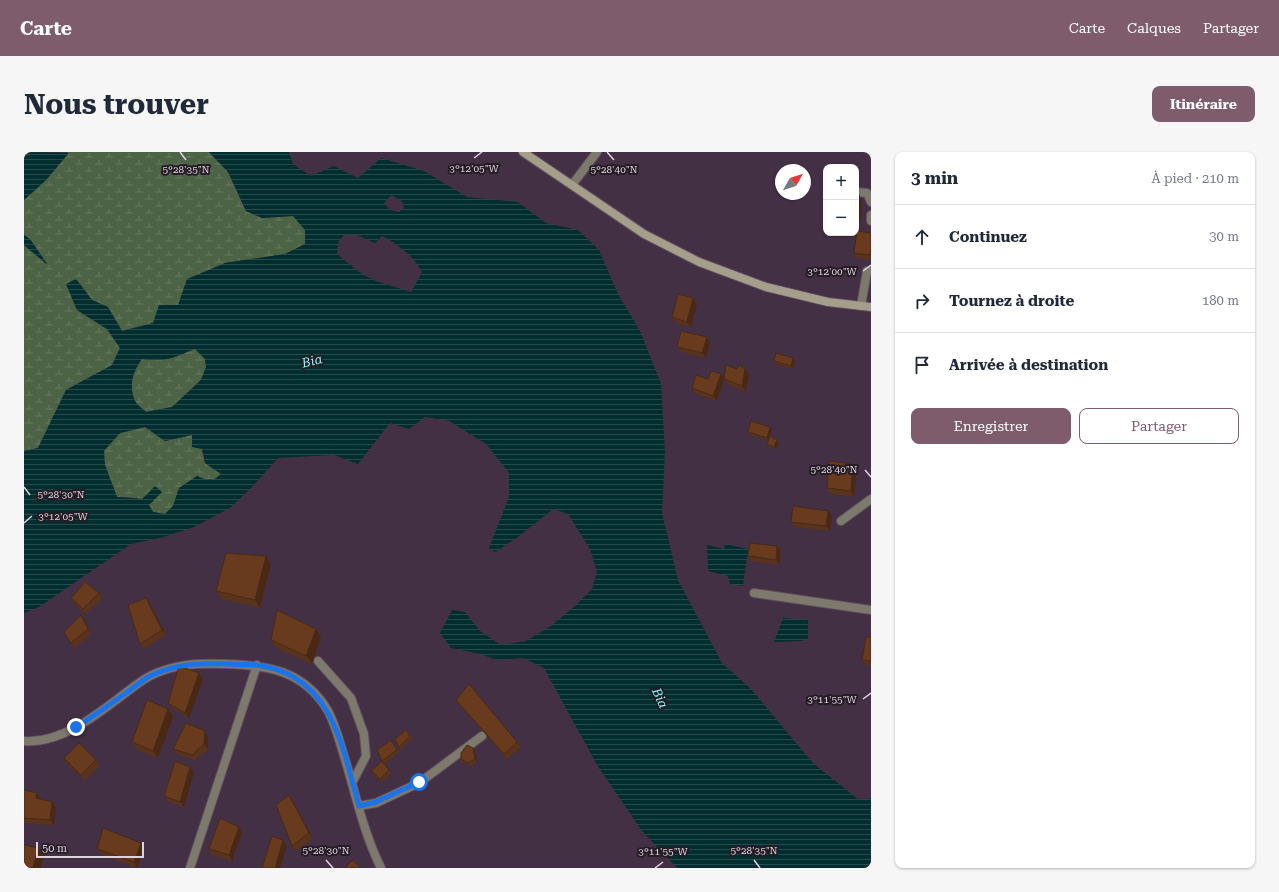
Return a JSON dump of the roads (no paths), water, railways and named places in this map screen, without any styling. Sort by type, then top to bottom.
[{"type":"main road","points":[[523,152],[644,234],[699,262],[766,287],[828,302],[871,307]]},
{"type":"street","points":[[572,185],[596,152]]},
{"type":"street","points":[[859,192],[868,193],[871,202]]},
{"type":"street","points":[[871,215],[871,221]]},
{"type":"street","points":[[861,306],[867,271],[871,272]]},
{"type":"street","points":[[841,520],[871,499]]},
{"type":"street","points":[[754,593],[871,610]]},
{"type":"street","points":[[318,661],[351,698],[364,734],[366,756],[352,783]]},
{"type":"street","points":[[24,741],[34,742],[54,737],[76,727],[149,677],[169,667],[195,663],[257,665],[278,670],[297,679],[315,692],[328,712],[338,736],[372,850],[381,868]]},
{"type":"street","points":[[190,868],[257,665]]},
{"type":"street","points":[[359,806],[376,802],[419,782],[482,736]]},
{"type":"water","points":[[24,152],[69,153],[46,180],[24,200]]},
{"type":"water","name":"Bia","points":[[209,152],[289,152],[293,164],[311,176],[334,166],[358,178],[381,158],[424,171],[467,197],[518,202],[546,223],[578,230],[599,250],[618,294],[640,331],[661,384],[665,451],[662,513],[678,580],[722,663],[751,689],[813,763],[859,800],[871,798],[871,868],[677,868],[642,831],[597,765],[544,668],[523,658],[497,660],[480,654],[451,648],[440,633],[452,610],[465,612],[480,631],[501,645],[526,641],[551,626],[576,605],[592,589],[597,572],[590,549],[568,514],[553,509],[518,537],[495,552],[489,548],[509,497],[509,473],[486,444],[449,421],[425,417],[409,429],[390,423],[358,464],[334,455],[278,458],[251,488],[230,508],[194,527],[164,537],[131,544],[39,607],[24,613],[24,451],[38,448],[66,390],[112,365],[120,348],[107,329],[77,310],[66,284],[76,279],[92,300],[108,307],[122,331],[153,323],[159,305],[178,305],[187,279],[225,263],[285,254],[305,244],[305,230],[293,216],[262,218],[246,211],[228,172]],"holes":[[[391,195],[402,201],[404,208],[399,212],[390,210],[384,203]],[[345,234],[357,235],[375,243],[382,236],[405,251],[415,261],[422,272],[411,292],[376,281],[360,272],[337,254],[338,242]],[[195,349],[205,359],[206,367],[201,380],[172,407],[146,412],[136,402],[132,390],[132,379],[139,364],[142,359],[164,360]],[[145,427],[165,441],[192,435],[192,447],[202,449],[205,463],[221,474],[215,479],[204,479],[197,476],[179,488],[173,506],[165,514],[153,512],[149,505],[162,492],[155,486],[142,499],[117,497],[105,465],[104,451],[120,433]]]},
{"type":"water","points":[[24,235],[30,239],[48,265],[24,245]]},
{"type":"water","points":[[725,544],[748,549],[743,586],[730,584],[728,576],[708,571],[707,545],[724,549]]},
{"type":"water","points":[[783,618],[808,620],[808,639],[801,641],[774,642]]}]
